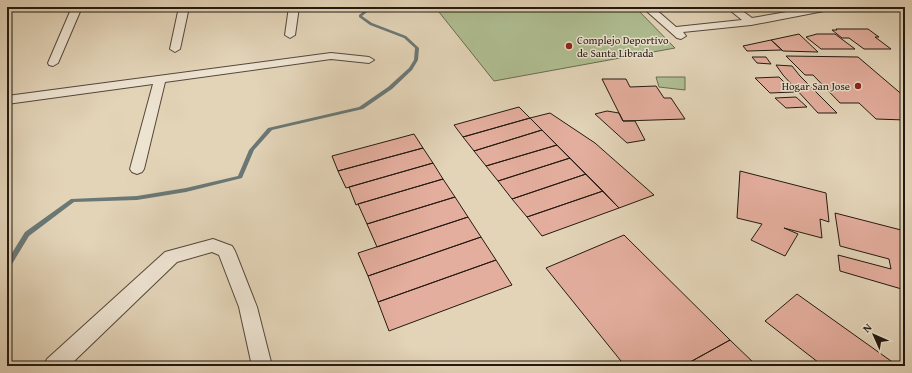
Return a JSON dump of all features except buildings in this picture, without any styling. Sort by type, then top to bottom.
[{"type":"street","points":[[53,63],[77,7]]},
{"type":"street","points":[[175,49],[184,7]]},
{"type":"street","points":[[290,35],[294,7]]},
{"type":"street","points":[[647,7],[678,33],[751,22],[801,9],[829,7]]},
{"type":"street","points":[[731,7],[751,22]]},
{"type":"street","points":[[7,100],[331,56],[369,60]]},
{"type":"street","points":[[137,170],[160,79]]},
{"type":"street","points":[[54,366],[171,257],[213,245],[226,251],[248,307],[262,366]]},
{"type":"green space","name":"Complejo Deportivo de Santa Librada","points":[[435,7],[635,7],[675,48],[494,81]]},
{"type":"green space","points":[[656,77],[685,77],[685,90],[659,87]]},
{"type":"waterway","points":[[7,267],[27,234],[73,200],[137,198],[186,190],[240,177],[252,150],[270,129],[361,108],[390,88],[411,69],[416,60],[417,48],[405,37],[371,24],[360,16],[370,8],[374,7]]},
{"type":"place","name":"Complejo Deportivo de Santa Librada","points":[[569,46]]},
{"type":"place","name":"Hogar San Jose","points":[[858,86]]}]
